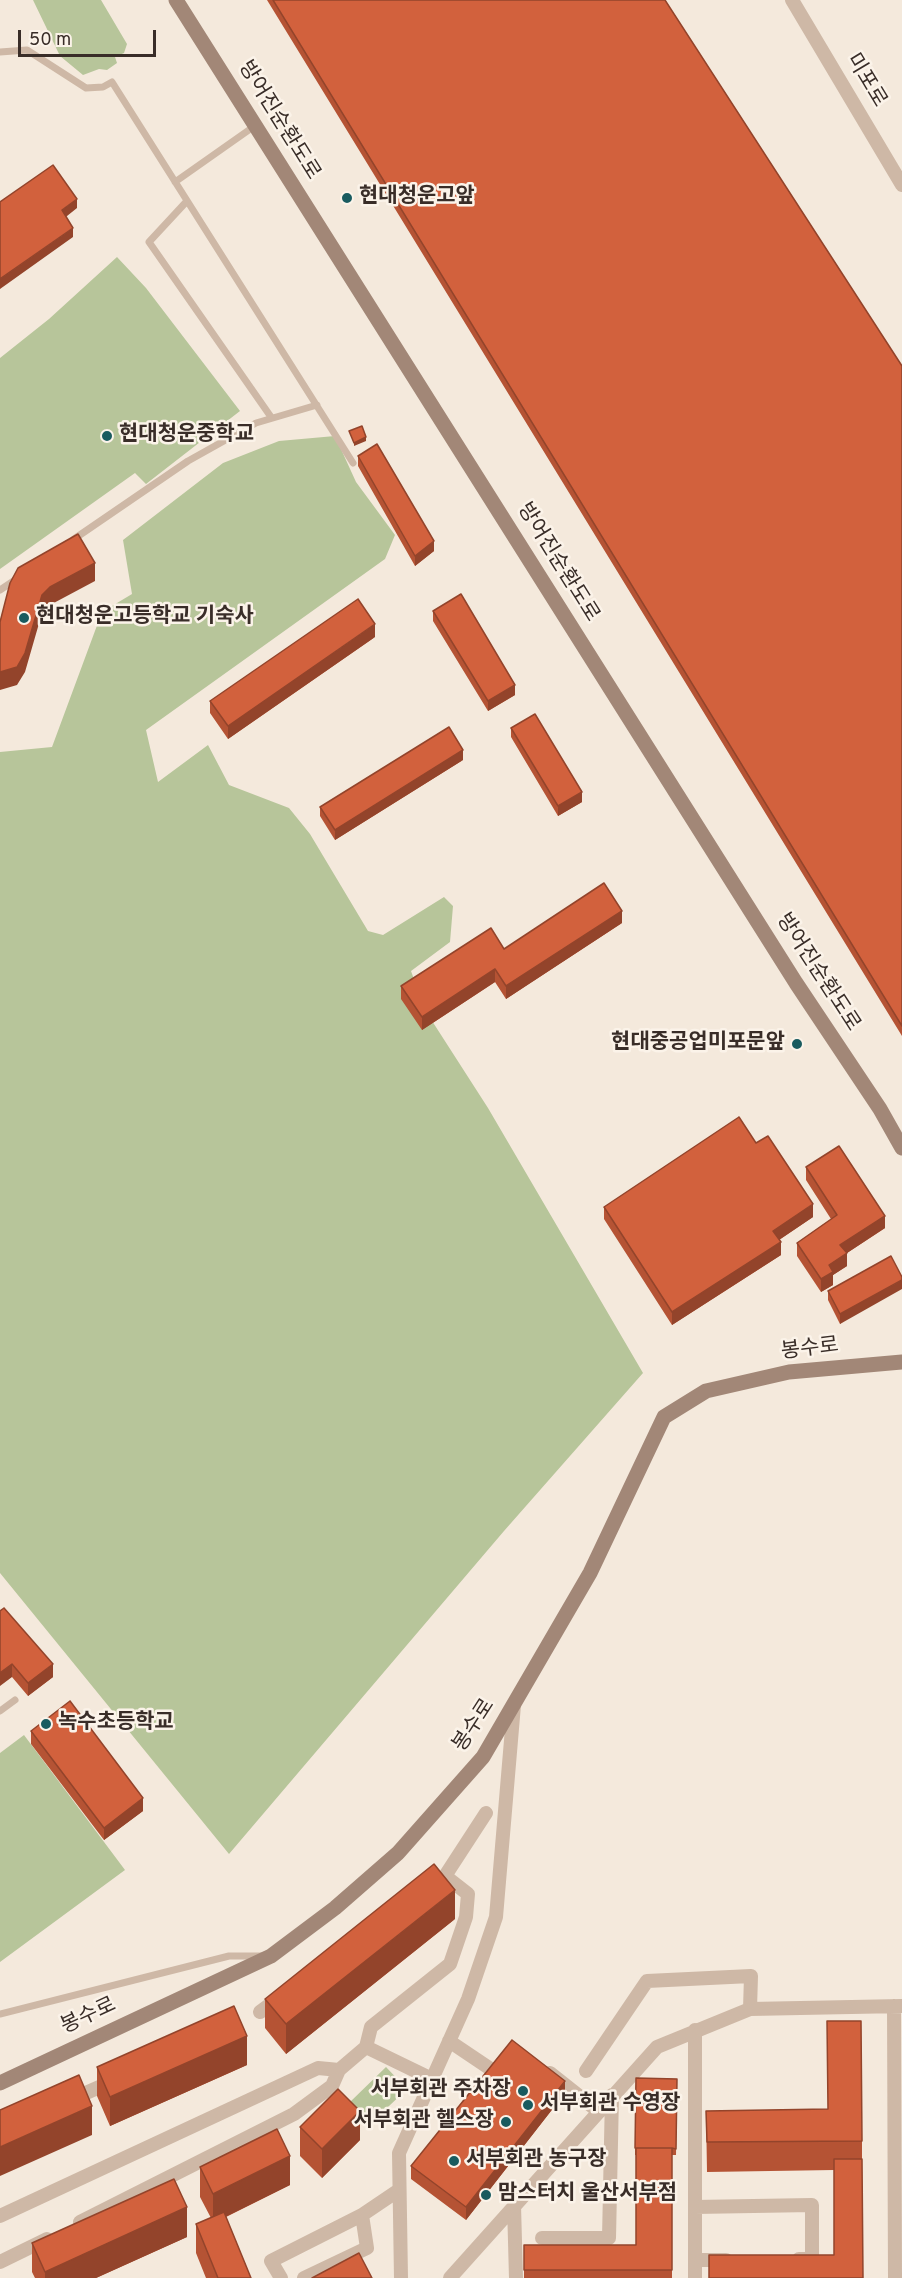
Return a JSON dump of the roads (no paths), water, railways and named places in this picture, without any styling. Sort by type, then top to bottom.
[{"type":"main road","name":"방어진순환도로","points":[[176,0],[796,983],[880,1108],[902,1148]]},
{"type":"main road","name":"봉수로","points":[[0,2083],[271,1956],[335,1908],[398,1853],[483,1757],[590,1573],[664,1417],[705,1391],[789,1372],[902,1362]]},
{"type":"street","name":"미포로","points":[[792,0],[902,185]]},
{"type":"street","points":[[401,2278],[399,2152],[468,1999],[496,1917],[514,1706]]},
{"type":"street","points":[[0,2262],[294,2114],[332,2086],[339,2070],[366,2047],[371,2027],[450,1964],[466,1917],[468,1894],[440,1879],[486,1813]]},
{"type":"street","points":[[586,2071],[647,1981],[751,1976],[750,2009]]},
{"type":"street","points":[[260,2013],[288,1992]]},
{"type":"street","points":[[450,2278],[657,2047],[750,2009],[898,2006],[895,2278]]},
{"type":"street","points":[[695,2030],[700,2111],[695,2207],[695,2278]]},
{"type":"street","points":[[449,2041],[514,2085]]},
{"type":"street","points":[[366,2047],[432,2079]]},
{"type":"street","points":[[0,2216],[318,2068],[339,2070]]},
{"type":"street","points":[[543,2068],[598,2111]]},
{"type":"street","points":[[54,2108],[128,2074]]},
{"type":"street","points":[[542,2238],[609,2238],[612,2096]]},
{"type":"street","points":[[281,2278],[271,2260],[362,2215],[399,2190]]},
{"type":"street","points":[[514,2205],[516,2278]]},
{"type":"street","points":[[695,2207],[812,2205],[812,2259],[782,2259]]},
{"type":"street","points":[[304,2278],[367,2248],[362,2215]]},
{"type":"street","points":[[695,2260],[739,2260]]},
{"type":"lane","points":[[0,52],[27,50],[86,88],[103,87],[112,82],[353,463]]},
{"type":"lane","points":[[175,182],[256,125]]},
{"type":"lane","points":[[187,201],[149,242],[271,417]]},
{"type":"lane","points":[[66,545],[188,461],[256,423],[317,405]]},
{"type":"lane","points":[[0,590],[28,571]]},
{"type":"lane","points":[[0,1711],[15,1700]]},
{"type":"lane","points":[[0,2014],[229,1956],[271,1956]]},
{"type":"place","name":"현대청운고앞","points":[[347,198]]},
{"type":"place","name":"현대청운중학교","points":[[107,436]]},
{"type":"place","name":"현대청운고등학교 기숙사","points":[[24,618]]},
{"type":"place","name":"현대중공업미포문앞","points":[[797,1044]]},
{"type":"place","name":"녹수초등학교","points":[[46,1724]]},
{"type":"place","name":"서부회관 주차장","points":[[523,2091]]},
{"type":"place","name":"서부회관 수영장","points":[[528,2105]]},
{"type":"place","name":"서부회관 헬스장","points":[[506,2122]]},
{"type":"place","name":"서부회관 농구장","points":[[454,2161]]},
{"type":"place","name":"맘스터치 울산서부점","points":[[486,2195]]}]
